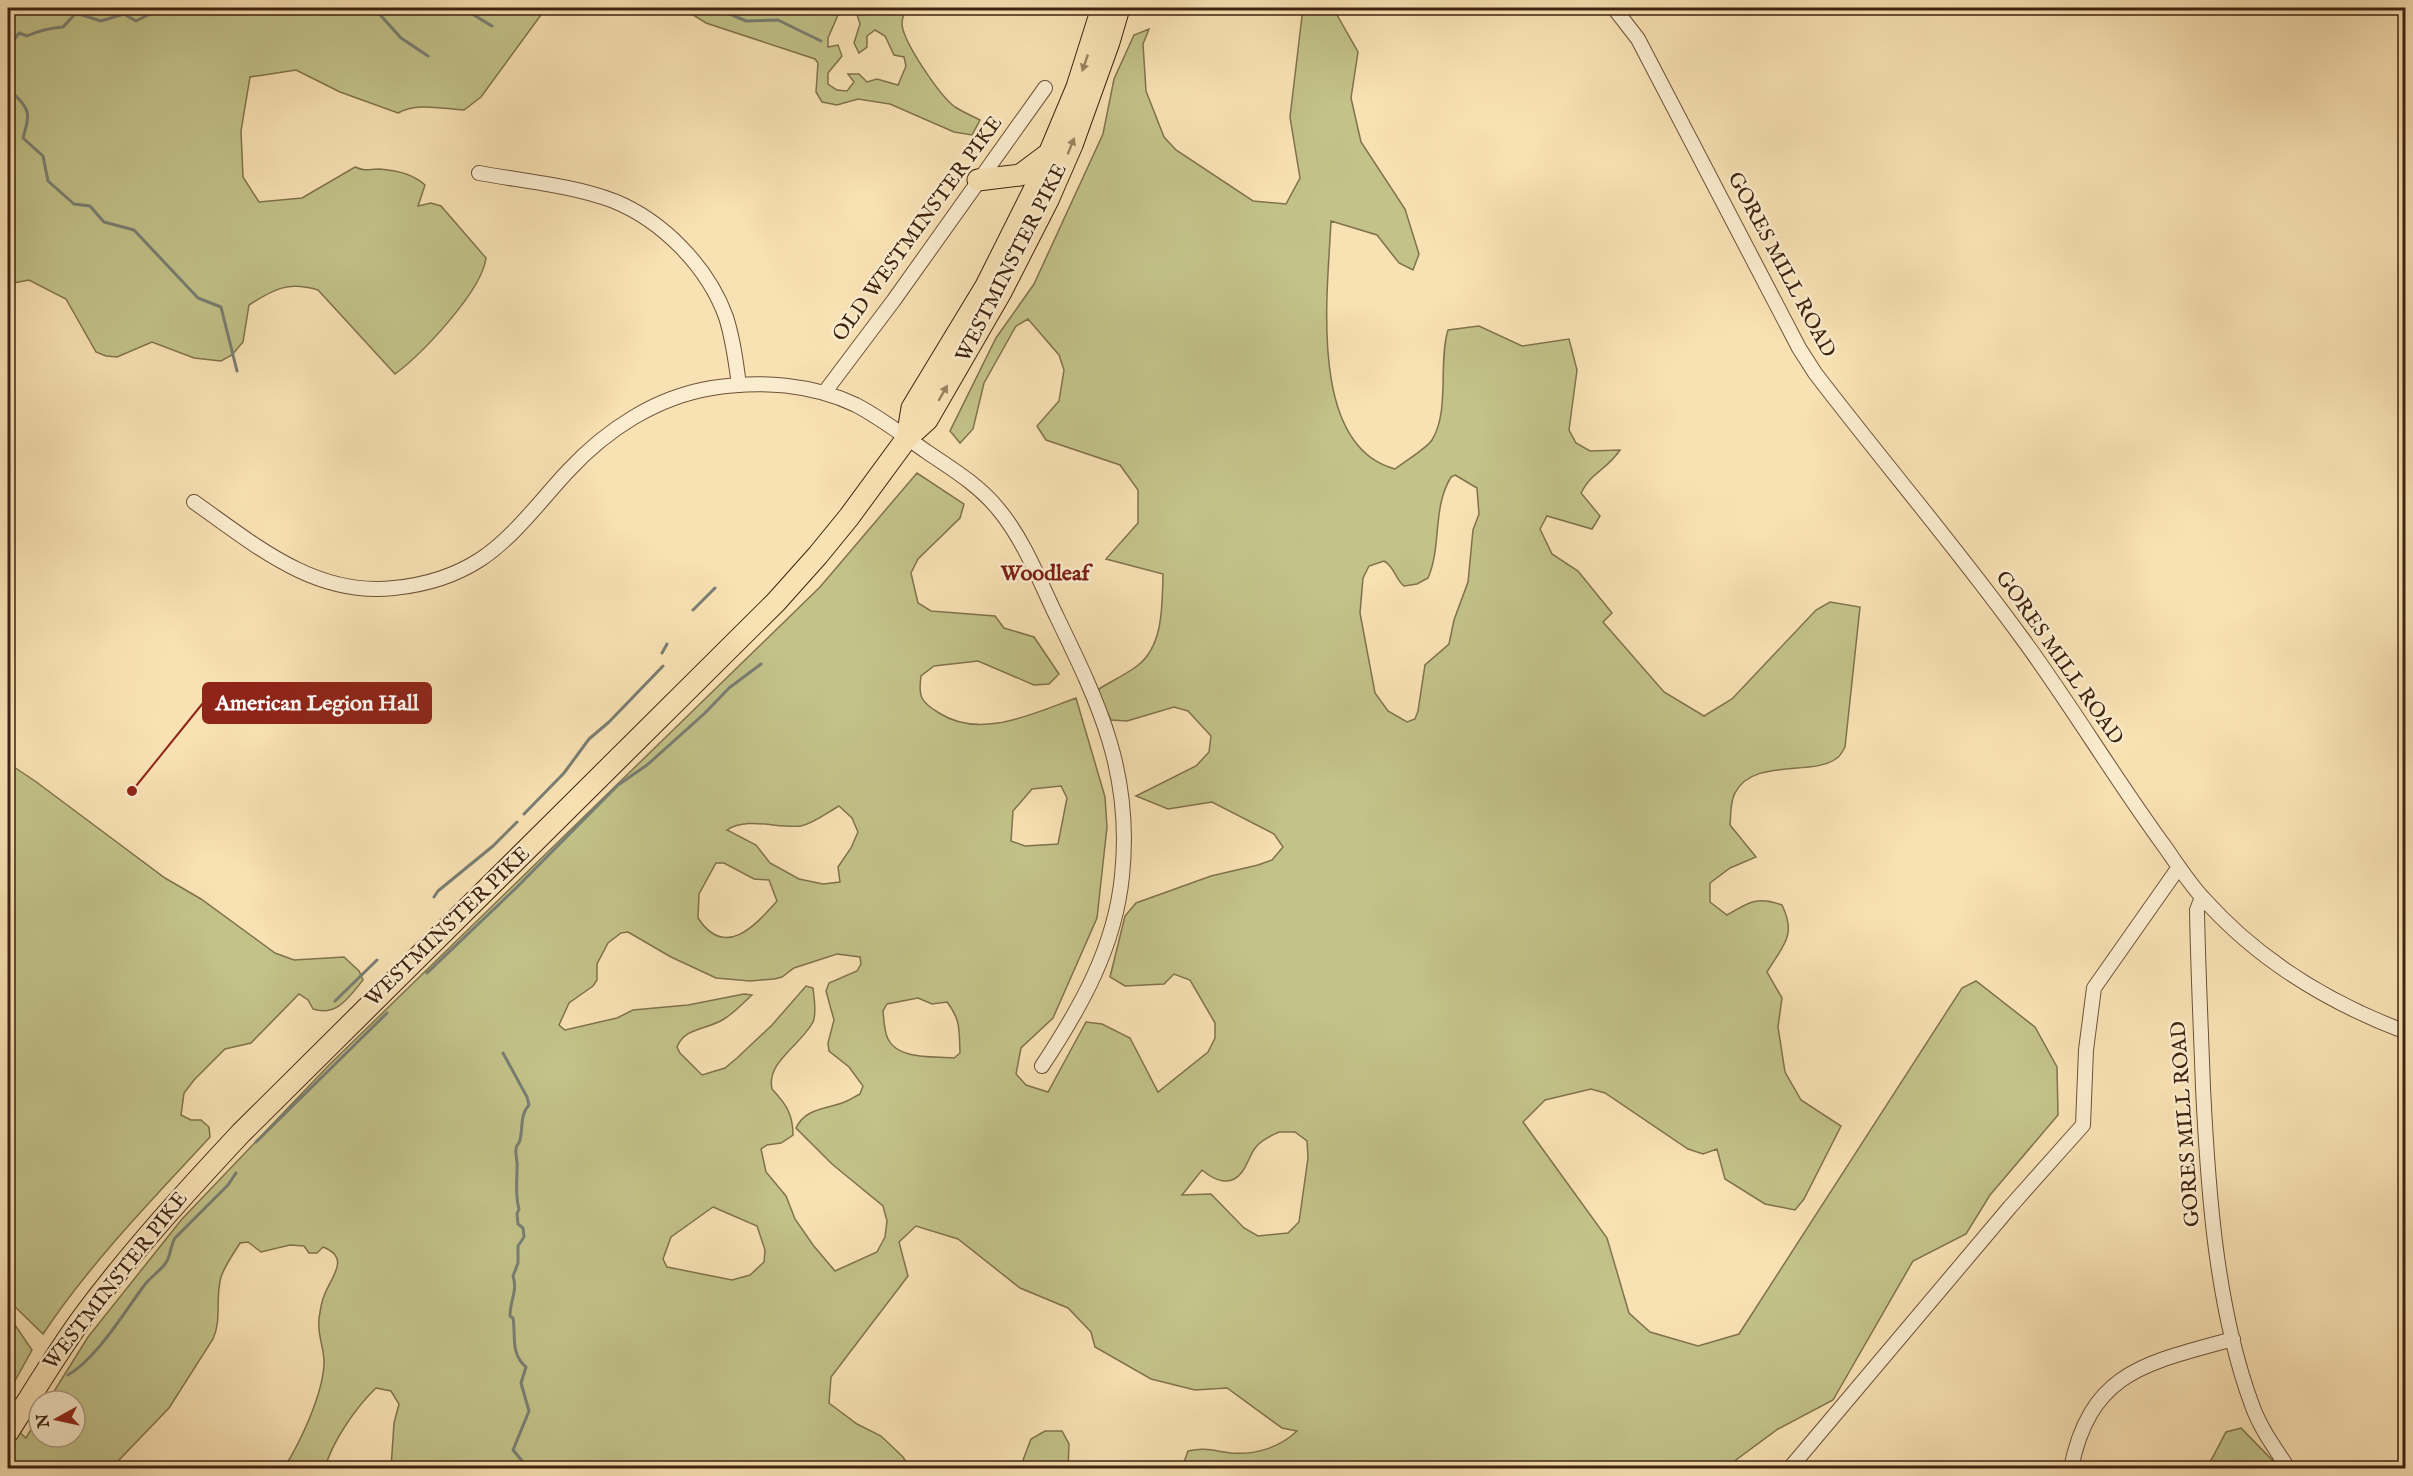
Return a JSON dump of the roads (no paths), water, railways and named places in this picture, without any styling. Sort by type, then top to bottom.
[{"type":"highway","name":"WESTMINSTER PIKE","points":[[907,438],[912,408],[986,286],[1013,235],[1077,87],[1102,8]]},
{"type":"highway","name":"WESTMINSTER PIKE","points":[[8,1432],[41,1377],[84,1316],[170,1209],[274,1099],[776,602],[843,525],[907,438],[927,420],[1028,242],[1072,145],[1106,52],[1119,8]]},
{"type":"highway","points":[[978,180],[1020,175],[1049,153]]},
{"type":"street","name":"GORES MILL ROAD","points":[[1614,8],[1638,39],[1799,348],[1815,373],[2021,637],[2054,682],[2141,815],[2202,897],[2197,910],[2197,927],[2207,1154],[2217,1251],[2234,1339],[2252,1406],[2288,1468]]},
{"type":"street","name":"OLD WESTMINSTER PIKE","points":[[824,393],[894,300],[1045,88]]},
{"type":"street","points":[[479,173],[562,188],[613,201],[636,212],[671,238],[689,255],[719,303],[731,335],[739,385]]},
{"type":"street","points":[[194,502],[273,556],[311,577],[335,584],[371,589],[410,586],[430,582],[465,568],[488,553],[516,528],[589,450],[627,420],[687,393],[739,385],[787,385],[824,393],[857,406],[907,438],[962,475],[985,494],[1000,511],[1032,564],[1089,683],[1104,720],[1116,763],[1124,819],[1122,878],[1116,910],[1107,945],[1094,978],[1071,1023],[1042,1066]]},
{"type":"street","points":[[1790,1468],[2010,1207],[2083,1125],[2086,1050],[2094,988],[2179,867]]},
{"type":"street","points":[[2202,897],[2253,946],[2297,979],[2352,1010],[2406,1032]]},
{"type":"street","points":[[2071,1468],[2084,1423],[2103,1394],[2116,1383],[2136,1370],[2163,1359],[2234,1339]]},
{"type":"waterway","points":[[8,48],[19,33],[27,36],[63,27],[76,13],[101,21],[124,14],[136,21],[148,15],[150,8]]},
{"type":"waterway","points":[[374,8],[401,38],[428,56]]},
{"type":"waterway","points":[[462,8],[492,26]]},
{"type":"waterway","points":[[716,8],[746,21],[778,20],[821,41]]},
{"type":"waterway","points":[[8,67],[12,71],[11,91],[27,112],[23,138],[43,156],[48,181],[74,204],[90,206],[104,222],[134,230],[198,298],[221,307],[237,371]]},
{"type":"waterway","points":[[693,610],[715,588]]},
{"type":"waterway","points":[[662,653],[667,644]]},
{"type":"waterway","points":[[427,973],[516,888],[618,785],[647,765],[729,688],[761,664]]},
{"type":"waterway","points":[[524,814],[564,773],[589,739],[609,722],[663,666]]},
{"type":"waterway","points":[[434,897],[517,822]]},
{"type":"waterway","points":[[335,1001],[377,960]]},
{"type":"waterway","points":[[256,1142],[387,1013]]},
{"type":"waterway","points":[[503,1053],[529,1105],[523,1117],[516,1151],[519,1209],[517,1214],[518,1224],[523,1228],[524,1237],[518,1246],[518,1263],[513,1276],[515,1286],[510,1310],[516,1350],[526,1367],[521,1383],[529,1411],[513,1450],[523,1462],[523,1468]]},
{"type":"waterway","points":[[68,1375],[99,1347],[145,1284],[165,1264],[175,1238],[228,1185],[236,1173]]},
{"type":"waterway","points":[[8,1371],[15,1371]]},
{"type":"place","name":"American Legion Hall","points":[[132,791]]},
{"type":"district","name":"Woodleaf","points":[[1045,574]]}]
